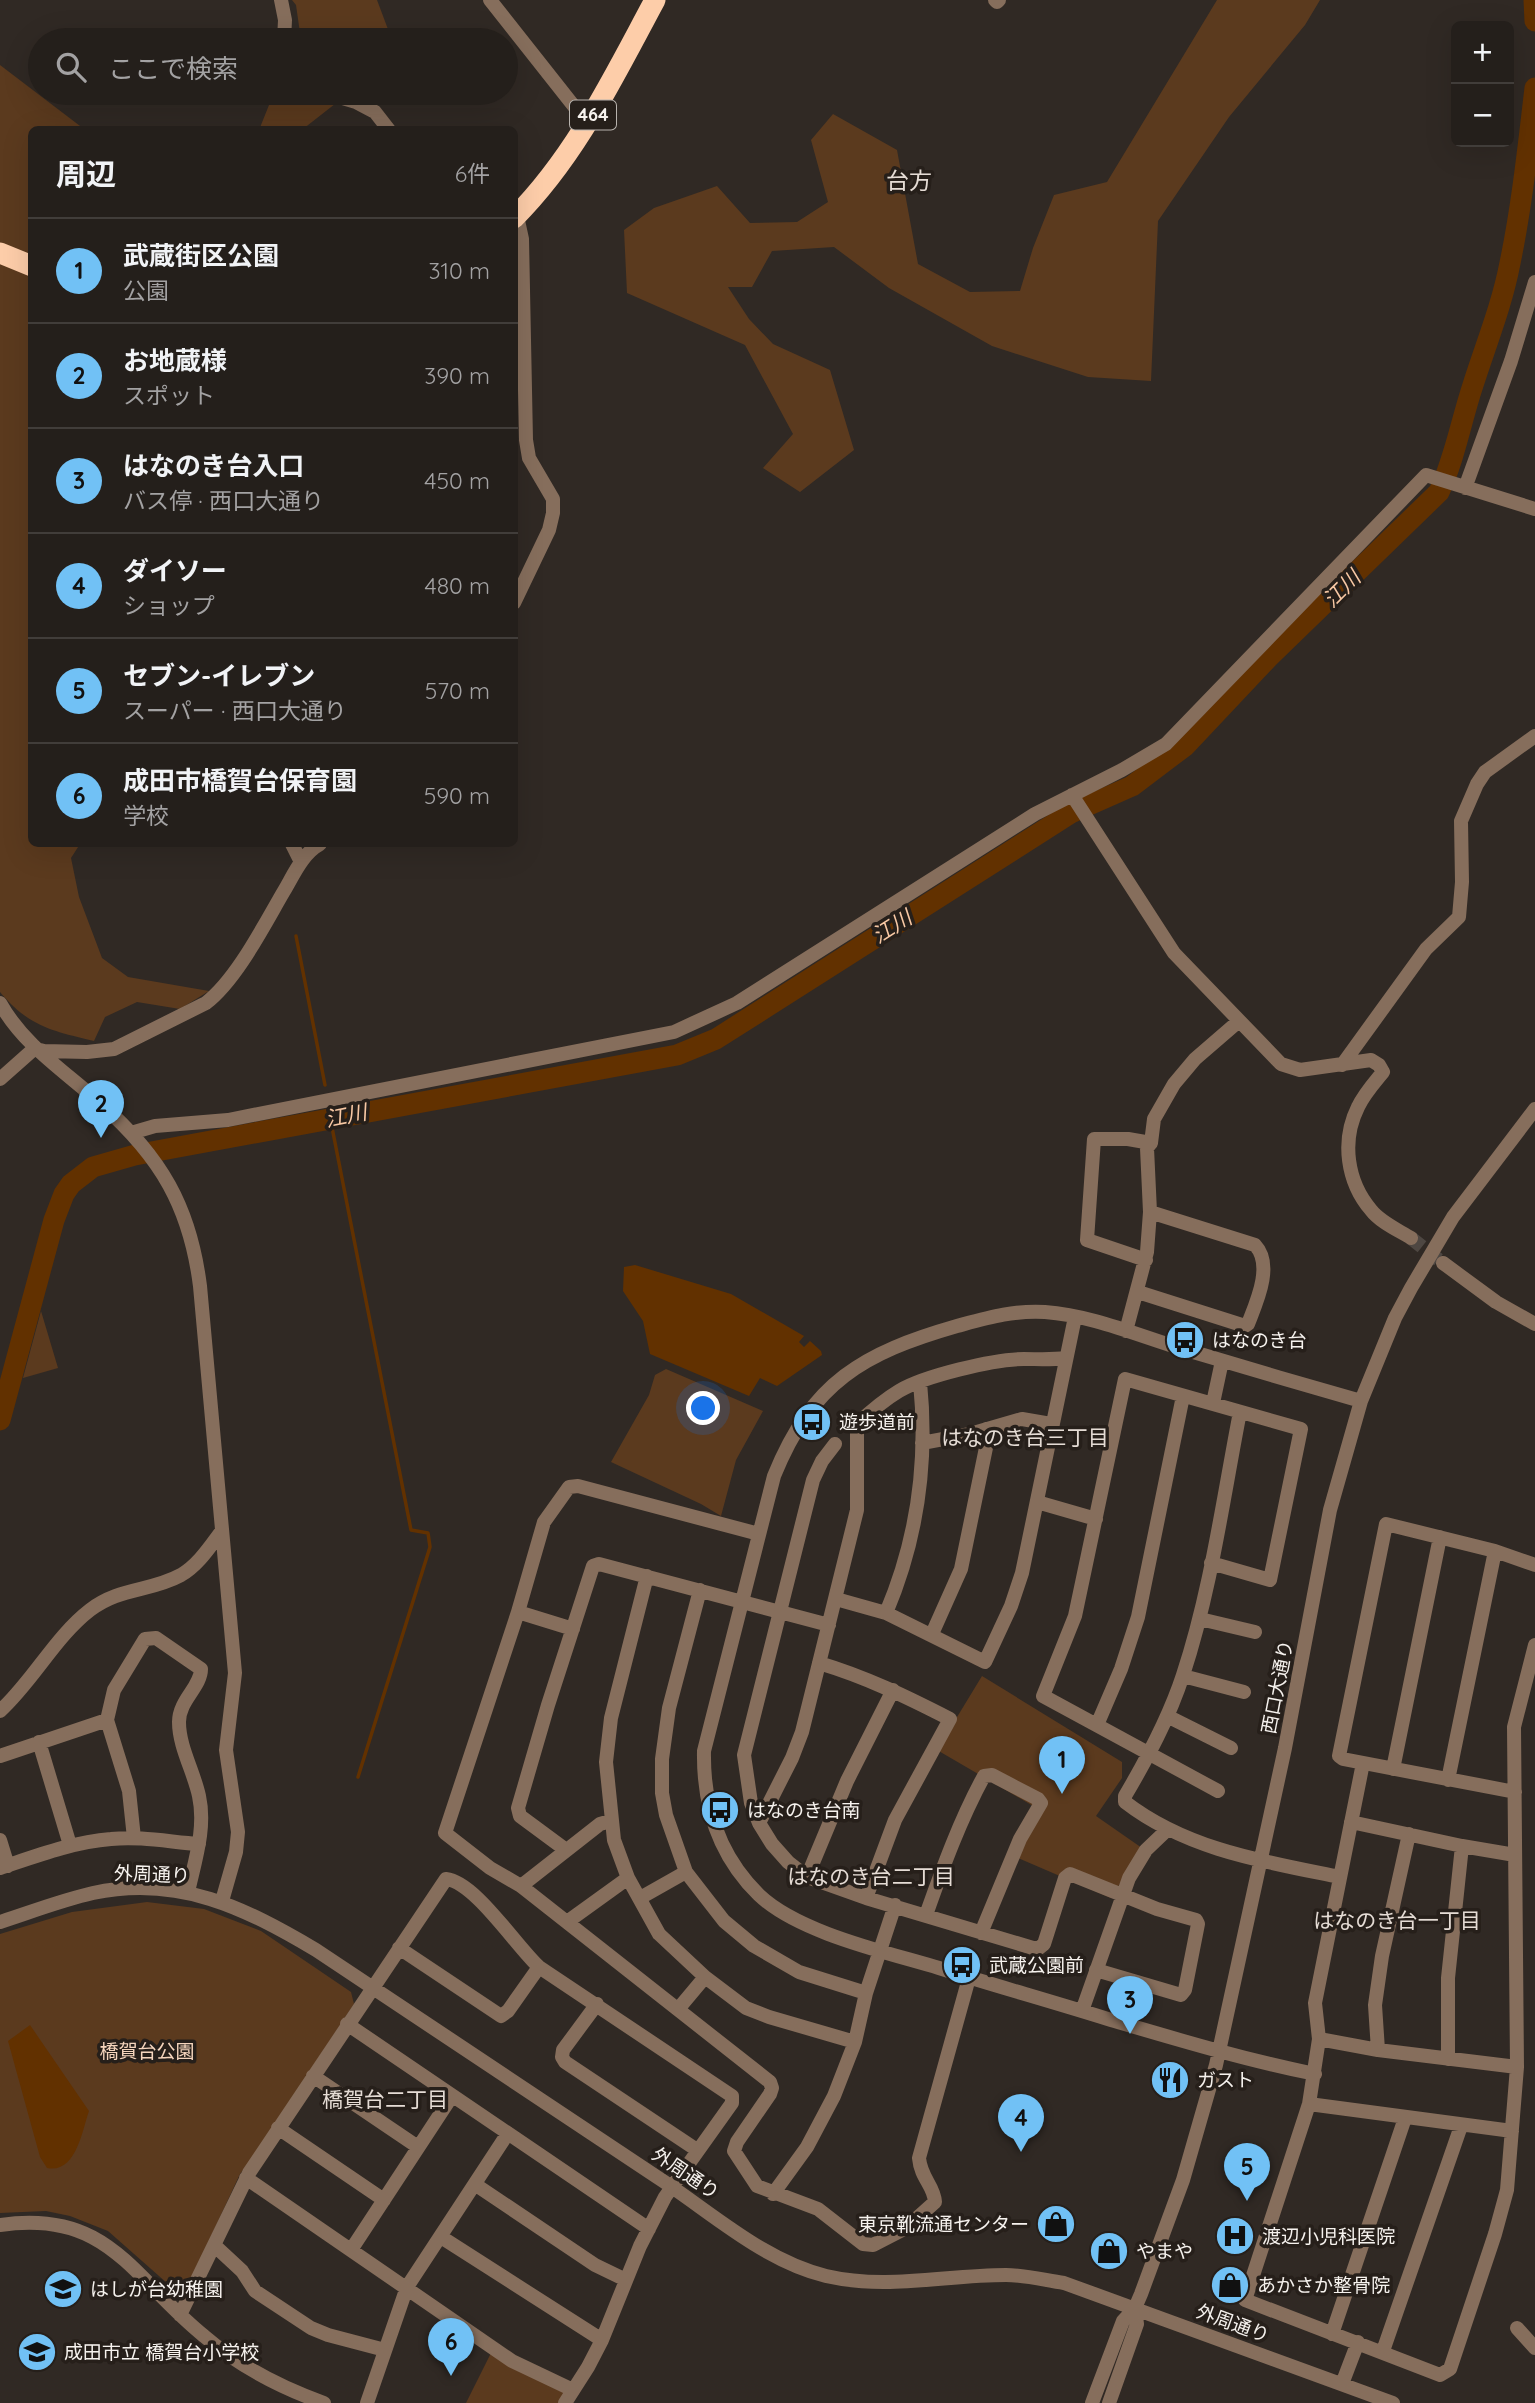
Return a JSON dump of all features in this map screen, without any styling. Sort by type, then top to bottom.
[{"type":"highway","name":"464","points":[[518,215],[555,172],[588,124],[655,0]]},
{"type":"highway","points":[[0,253],[28,264]]},
{"type":"street","points":[[281,0],[285,28]]},
{"type":"street","points":[[490,0],[512,28]]},
{"type":"street","points":[[518,35],[588,124]]},
{"type":"street","points":[[362,105],[375,111],[386,126]]},
{"type":"street","points":[[518,224],[522,239],[526,440],[529,457],[553,499],[549,530],[518,595]]},
{"type":"street","points":[[1462,487],[1511,360],[1535,282]]},
{"type":"street","points":[[135,1137],[155,1126],[228,1120],[674,1031],[737,1003],[1035,814],[1166,744],[1426,475],[1535,509]]},
{"type":"street","points":[[1342,1065],[1426,949],[1459,917],[1462,882],[1461,821],[1477,783],[1485,772],[1535,736]]},
{"type":"street","points":[[1072,795],[1174,953],[1281,1064],[1300,1070],[1371,1060],[1379,1065],[1383,1072],[1357,1109],[1351,1127],[1350,1171],[1357,1189],[1372,1212],[1411,1238]]},
{"type":"street","points":[[294,847],[301,862]]},
{"type":"street","points":[[35,1048],[44,1051],[87,1052],[114,1049],[206,1003],[219,993],[301,862],[314,847]]},
{"type":"street","points":[[0,1003],[35,1048],[101,1104],[135,1137],[159,1167],[184,1214],[197,1261],[235,1673],[226,1750],[238,1832],[236,1852],[222,1901]]},
{"type":"street","points":[[1126,1331],[1146,1260],[1150,1212],[1147,1148],[1154,1119],[1174,1084],[1195,1059],[1239,1021]]},
{"type":"street","points":[[0,1079],[35,1048]]},
{"type":"street","name":"西口大通り","points":[[1092,2403],[1123,2320],[1135,2308],[1183,2180],[1219,2052],[1285,1748],[1330,1510],[1361,1401],[1410,1287],[1453,1217],[1535,1109]]},
{"type":"street","points":[[1146,1260],[1087,1240],[1094,1139],[1150,1143]]},
{"type":"street","points":[[1138,1292],[1245,1326],[1260,1290],[1263,1274],[1260,1250],[1255,1245],[1150,1212]]},
{"type":"street","points":[[1443,1264],[1496,1302],[1535,1324]]},
{"type":"street","points":[[1315,2074],[1219,2052],[969,1978],[806,1926],[759,1895],[720,1843],[708,1805],[704,1751],[774,1476],[785,1450],[818,1399],[845,1375],[873,1356],[909,1340],[1008,1312],[1048,1312],[1126,1331],[1361,1401]]},
{"type":"street","points":[[836,1599],[886,1613],[985,1662],[1019,1584],[1075,1317]]},
{"type":"street","points":[[759,1823],[802,1732],[858,1510],[857,1424],[875,1407],[901,1390],[920,1382],[999,1362],[1066,1358]]},
{"type":"street","points":[[1213,1403],[1222,1361]]},
{"type":"street","points":[[1211,1563],[1270,1580],[1301,1429],[1125,1379],[1075,1616],[1043,1696],[1218,1791]]},
{"type":"street","points":[[886,1613],[904,1563],[916,1510],[923,1414],[920,1382]]},
{"type":"street","points":[[1097,1725],[1121,1669],[1138,1617],[1183,1396]]},
{"type":"street","points":[[1240,1412],[1200,1619],[1183,1676],[1167,1716],[1150,1753],[1125,1796],[1125,1802],[1168,1829],[1220,1851],[1340,1877]]},
{"type":"street","points":[[922,1443],[1022,1419],[1051,1424]]},
{"type":"street","points":[[932,1634],[961,1569],[988,1438],[986,1429]]},
{"type":"street","points":[[835,1444],[813,1479],[744,1755],[745,1779],[759,1823],[772,1844],[788,1862],[807,1877],[866,1898],[1039,1948],[1044,1944],[1065,1878],[1070,1874],[1157,1909],[1196,1920],[1198,1924],[1185,1990],[1181,1995],[1096,1970]]},
{"type":"street","points":[[759,1534],[578,1486],[569,1487],[544,1522],[518,1612],[444,1830],[447,1836],[490,1868],[521,1886],[770,2082],[771,2094],[737,2141],[734,2151],[757,2186],[818,2209],[863,2244],[873,2245],[906,2228],[935,2202],[934,2193],[920,2173],[919,2158],[969,1978]]},
{"type":"street","points":[[1037,1502],[1096,1519]]},
{"type":"street","points":[[1515,1792],[1343,1759],[1339,1756],[1386,1524],[1495,1551],[1535,1565]]},
{"type":"street","points":[[0,1711],[23,1688],[80,1618],[105,1600],[122,1592],[154,1586],[182,1574],[195,1565],[221,1532]]},
{"type":"street","points":[[1393,1769],[1440,1537]]},
{"type":"street","points":[[1448,1780],[1495,1551]]},
{"type":"street","points":[[566,1850],[520,1816],[518,1808],[591,1568],[595,1564],[829,1625]]},
{"type":"street","points":[[647,1576],[607,1739],[610,1821],[619,1857],[628,1878],[659,1934],[705,1977],[746,2008],[855,2042]]},
{"type":"street","points":[[700,1590],[669,1708],[662,1759],[662,1793],[666,1815],[686,1872],[724,1921],[754,1946],[799,1972],[866,1993]]},
{"type":"street","points":[[518,1612],[573,1629]]},
{"type":"street","points":[[1200,1619],[1255,1632]]},
{"type":"street","points":[[134,1838],[130,1791],[107,1720],[114,1690],[145,1639],[156,1638],[201,1669],[201,1676],[182,1707],[179,1725],[200,1799],[202,1829],[188,1892]]},
{"type":"street","points":[[1363,1763],[1315,2003],[1319,2039],[1310,2104],[1245,2300],[1440,2375],[1450,2369],[1507,2190],[1517,2067],[1514,1727],[1535,1645]]},
{"type":"street","points":[[819,1663],[852,1672],[893,1689],[950,1719],[895,1820],[866,1898]]},
{"type":"street","points":[[1183,1676],[1244,1692]]},
{"type":"street","points":[[807,1877],[847,1781],[893,1689]]},
{"type":"street","points":[[1167,1716],[1231,1748]]},
{"type":"street","points":[[0,1756],[107,1720]]},
{"type":"street","points":[[39,1742],[70,1845]]},
{"type":"street","points":[[926,1915],[950,1846],[968,1806],[984,1776],[992,1775],[1041,1803],[1020,1839],[981,1933]]},
{"type":"street","points":[[521,1886],[600,1824],[610,1821]]},
{"type":"street","points":[[1351,1822],[1515,1855]]},
{"type":"street","points":[[1082,2011],[1129,1878],[1146,1850],[1168,1829]]},
{"type":"street","points":[[1378,2049],[1375,2005],[1382,1956],[1409,1834]]},
{"type":"street","points":[[0,1840],[4,1867],[70,1845],[110,1839],[134,1838],[199,1844]]},
{"type":"street","points":[[1448,2059],[1448,1978],[1462,1846]]},
{"type":"street","points":[[640,1898],[686,1872]]},
{"type":"street","points":[[567,1922],[628,1878]]},
{"type":"street","points":[[180,2315],[246,2178],[446,1880],[450,1879],[467,1890],[497,1917],[524,1953],[539,1967],[732,2096],[732,2103],[672,2186],[649,2228],[601,2340],[569,2397],[512,2361],[246,2178]]},
{"type":"street","name":"外周通り","points":[[0,1922],[92,1894],[128,1890],[188,1892],[222,1901],[275,1926],[372,1987],[672,2186],[754,2244],[781,2259],[825,2276],[857,2282],[895,2283],[1024,2276],[1080,2287],[1393,2403]]},
{"type":"street","points":[[773,2194],[807,2147],[834,2096],[855,2042],[866,1993],[895,1905]]},
{"type":"street","points":[[399,1948],[501,2016],[508,2011],[539,1967]]},
{"type":"street","points":[[679,2008],[705,1977]]},
{"type":"street","points":[[597,2004],[562,2050],[565,2062],[697,2150]]},
{"type":"street","points":[[347,2024],[649,2228]]},
{"type":"street","points":[[1319,2039],[1517,2067]]},
{"type":"street","points":[[313,2076],[418,2147]]},
{"type":"street","points":[[351,2250],[452,2096]]},
{"type":"street","points":[[1310,2104],[1512,2131]]},
{"type":"street","points":[[1332,2334],[1405,2118]]},
{"type":"street","points":[[1383,2351],[1461,2126]]},
{"type":"street","points":[[278,2128],[384,2200]]},
{"type":"street","points":[[367,2403],[407,2287],[508,2133]]},
{"type":"street","points":[[476,2185],[594,2265],[626,2280]]},
{"type":"street","points":[[0,2225],[36,2221],[78,2230],[101,2241],[123,2258],[180,2315],[232,2359],[288,2390],[324,2403]]},
{"type":"street","points":[[441,2237],[601,2340]]},
{"type":"street","points":[[214,2245],[242,2271],[256,2291],[311,2328],[385,2350]]},
{"type":"street","name":"西口大通り","points":[[1109,2403],[1137,2324],[1135,2308]]},
{"type":"street","points":[[1517,2328],[1535,2348]]},
{"type":"street","points":[[1342,2384],[1358,2343]]},
{"type":"green space","points":[[292,0],[377,0],[388,28],[299,28],[296,5]]},
{"type":"green space","points":[[1217,0],[1320,0],[1305,25],[1229,117],[1158,221],[1151,381],[1088,377],[992,346],[889,288],[834,247],[772,251],[752,287],[728,287],[749,319],[773,344],[830,370],[854,450],[800,492],[763,468],[793,434],[745,345],[627,293],[624,230],[654,208],[717,186],[750,223],[797,222],[828,202],[811,140],[833,114],[897,150],[918,264],[970,292],[1020,291],[1033,248],[1054,195],[1107,182]]},
{"type":"green space","points":[[0,65],[28,86],[28,105],[52,105],[80,126],[28,126],[28,847],[78,847],[71,858],[79,897],[102,958],[128,977],[209,991],[180,1009],[137,1002],[105,1017],[94,1041],[43,1026],[21,1013],[0,992]]},
{"type":"green space","points":[[269,105],[334,105],[307,126],[261,126]]},
{"type":"green space","points":[[41,1311],[58,1368],[23,1378]]},
{"type":"green space","points":[[666,1369],[763,1411],[736,1460],[721,1516],[611,1462],[649,1395],[655,1375]]},
{"type":"green space","points":[[982,1676],[1122,1762],[1122,1778],[1096,1816],[1142,1848],[1111,1898],[1018,1858],[1040,1810],[937,1750]]},
{"type":"green space","name":"橋賀台公園","points":[[147,1902],[204,1909],[261,1931],[351,1992],[354,2004],[240,2174],[187,2288],[181,2293],[108,2231],[70,2216],[46,2211],[0,2213],[0,1934],[72,1912]]},
{"type":"green space","points":[[491,2353],[565,2392],[559,2403],[466,2403]]},
{"type":"shaded area","points":[[635,1265],[731,1294],[804,1336],[799,1342],[804,1347],[810,1341],[822,1355],[777,1386],[760,1378],[749,1396],[650,1354],[643,1321],[623,1291],[624,1267]]},
{"type":"shaded area","points":[[30,2025],[89,2111],[71,2158],[57,2168],[47,2168],[40,2157],[8,2041]]},
{"type":"waterway","name":"江川","points":[[1534,0],[1535,21]]},
{"type":"waterway","name":"江川","points":[[0,1420],[54,1220],[71,1184],[93,1167],[135,1155],[677,1055],[716,1039],[1071,813],[1132,786],[1185,746],[1268,658],[1439,492],[1454,453],[1507,279],[1521,198],[1535,88]]},
{"type":"waterway","points":[[296,936],[325,1085]]},
{"type":"waterway","points":[[329,1112],[411,1530],[428,1533],[430,1547],[358,1777]]},
{"type":"tunnel","points":[[1411,1238],[1440,1261]]},
{"type":"place","name":"お地蔵様","points":[[101,1138]]},
{"type":"place","name":"はなのき台","points":[[1185,1340]]},
{"type":"place","name":"遊歩道前","points":[[812,1422]]},
{"type":"place","name":"武蔵街区公園","points":[[1062,1794]]},
{"type":"place","name":"はなのき台南","points":[[720,1810]]},
{"type":"place","name":"武蔵公園前","points":[[962,1965]]},
{"type":"place","name":"はなのき台入口","points":[[1130,2034]]},
{"type":"place","name":"ガスト","points":[[1170,2080]]},
{"type":"place","name":"ダイソー","points":[[1021,2152]]},
{"type":"place","name":"セブン-イレブン","points":[[1247,2201]]},
{"type":"place","name":"東京靴流通センター","points":[[1056,2224]]},
{"type":"place","name":"渡辺小児科医院","points":[[1235,2236]]},
{"type":"place","name":"やまや","points":[[1109,2251]]},
{"type":"place","name":"あかさか整骨院","points":[[1230,2285]]},
{"type":"place","name":"はしが台幼稚園","points":[[63,2289]]},
{"type":"place","name":"成田市立 橋賀台小学校","points":[[37,2352]]},
{"type":"place","name":"成田市橋賀台保育園","points":[[451,2376]]},
{"type":"district","name":"台方","points":[[909,181]]},
{"type":"district","name":"はなのき台三丁目","points":[[1025,1438]]},
{"type":"district","name":"はなのき台二丁目","points":[[871,1877]]},
{"type":"district","name":"はなのき台一丁目","points":[[1397,1921]]},
{"type":"district","name":"橋賀台二丁目","points":[[385,2100]]}]
